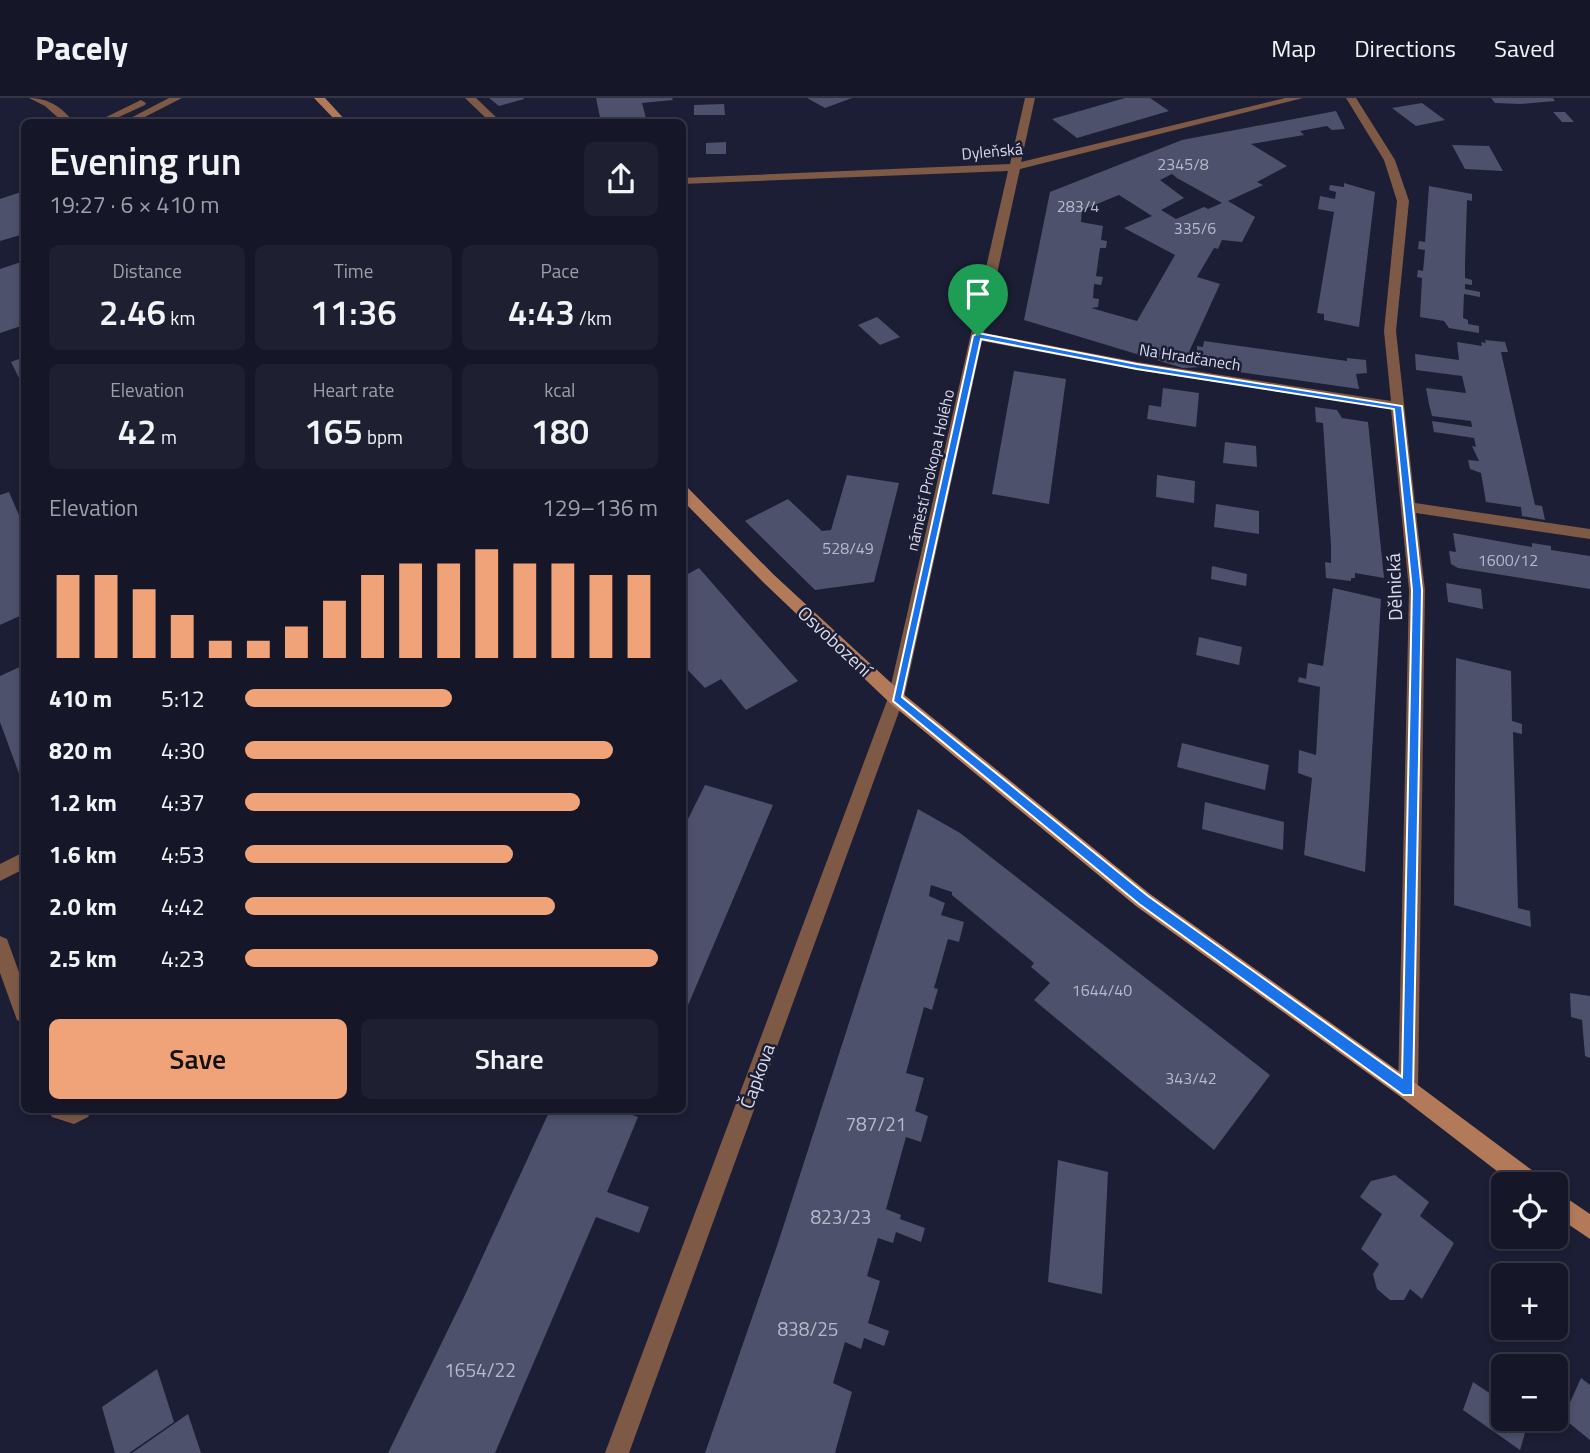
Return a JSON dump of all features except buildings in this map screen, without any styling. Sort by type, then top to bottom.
[{"type":"street","points":[[34,98],[49,104],[66,119]]},
{"type":"street","points":[[107,119],[150,98]]},
{"type":"street","points":[[134,119],[177,98]]},
{"type":"street","points":[[318,98],[339,119]]},
{"type":"street","points":[[470,98],[493,119]]},
{"type":"street","name":"náměstí Prokopa Holého","points":[[896,698],[1030,98]]},
{"type":"street","name":"Dyleňská","points":[[686,181],[1014,167],[1298,98]]},
{"type":"street","name":"Dělnická","points":[[1351,98],[1377,135],[1400,183],[1404,201],[1390,331],[1411,507],[1417,590],[1408,1090]]},
{"type":"street","name":"Na Hradčanech","points":[[978,336],[1137,366],[1398,406]]},
{"type":"street","name":"Osvobození","points":[[686,495],[768,578],[896,698],[1143,900],[1408,1090],[1516,1172]]},
{"type":"street","points":[[1411,507],[1590,534]]},
{"type":"street","name":"Čapkova","points":[[617,1453],[896,698]]},
{"type":"street","points":[[0,873],[21,862]]},
{"type":"street","points":[[0,945],[21,1004]]},
{"type":"street","points":[[1568,1211],[1590,1228]]},
{"type":"route","points":[[978,336],[1137,366],[1398,406],[1411,507],[1417,590],[1408,1090],[1143,900],[896,698],[978,336]]}]
